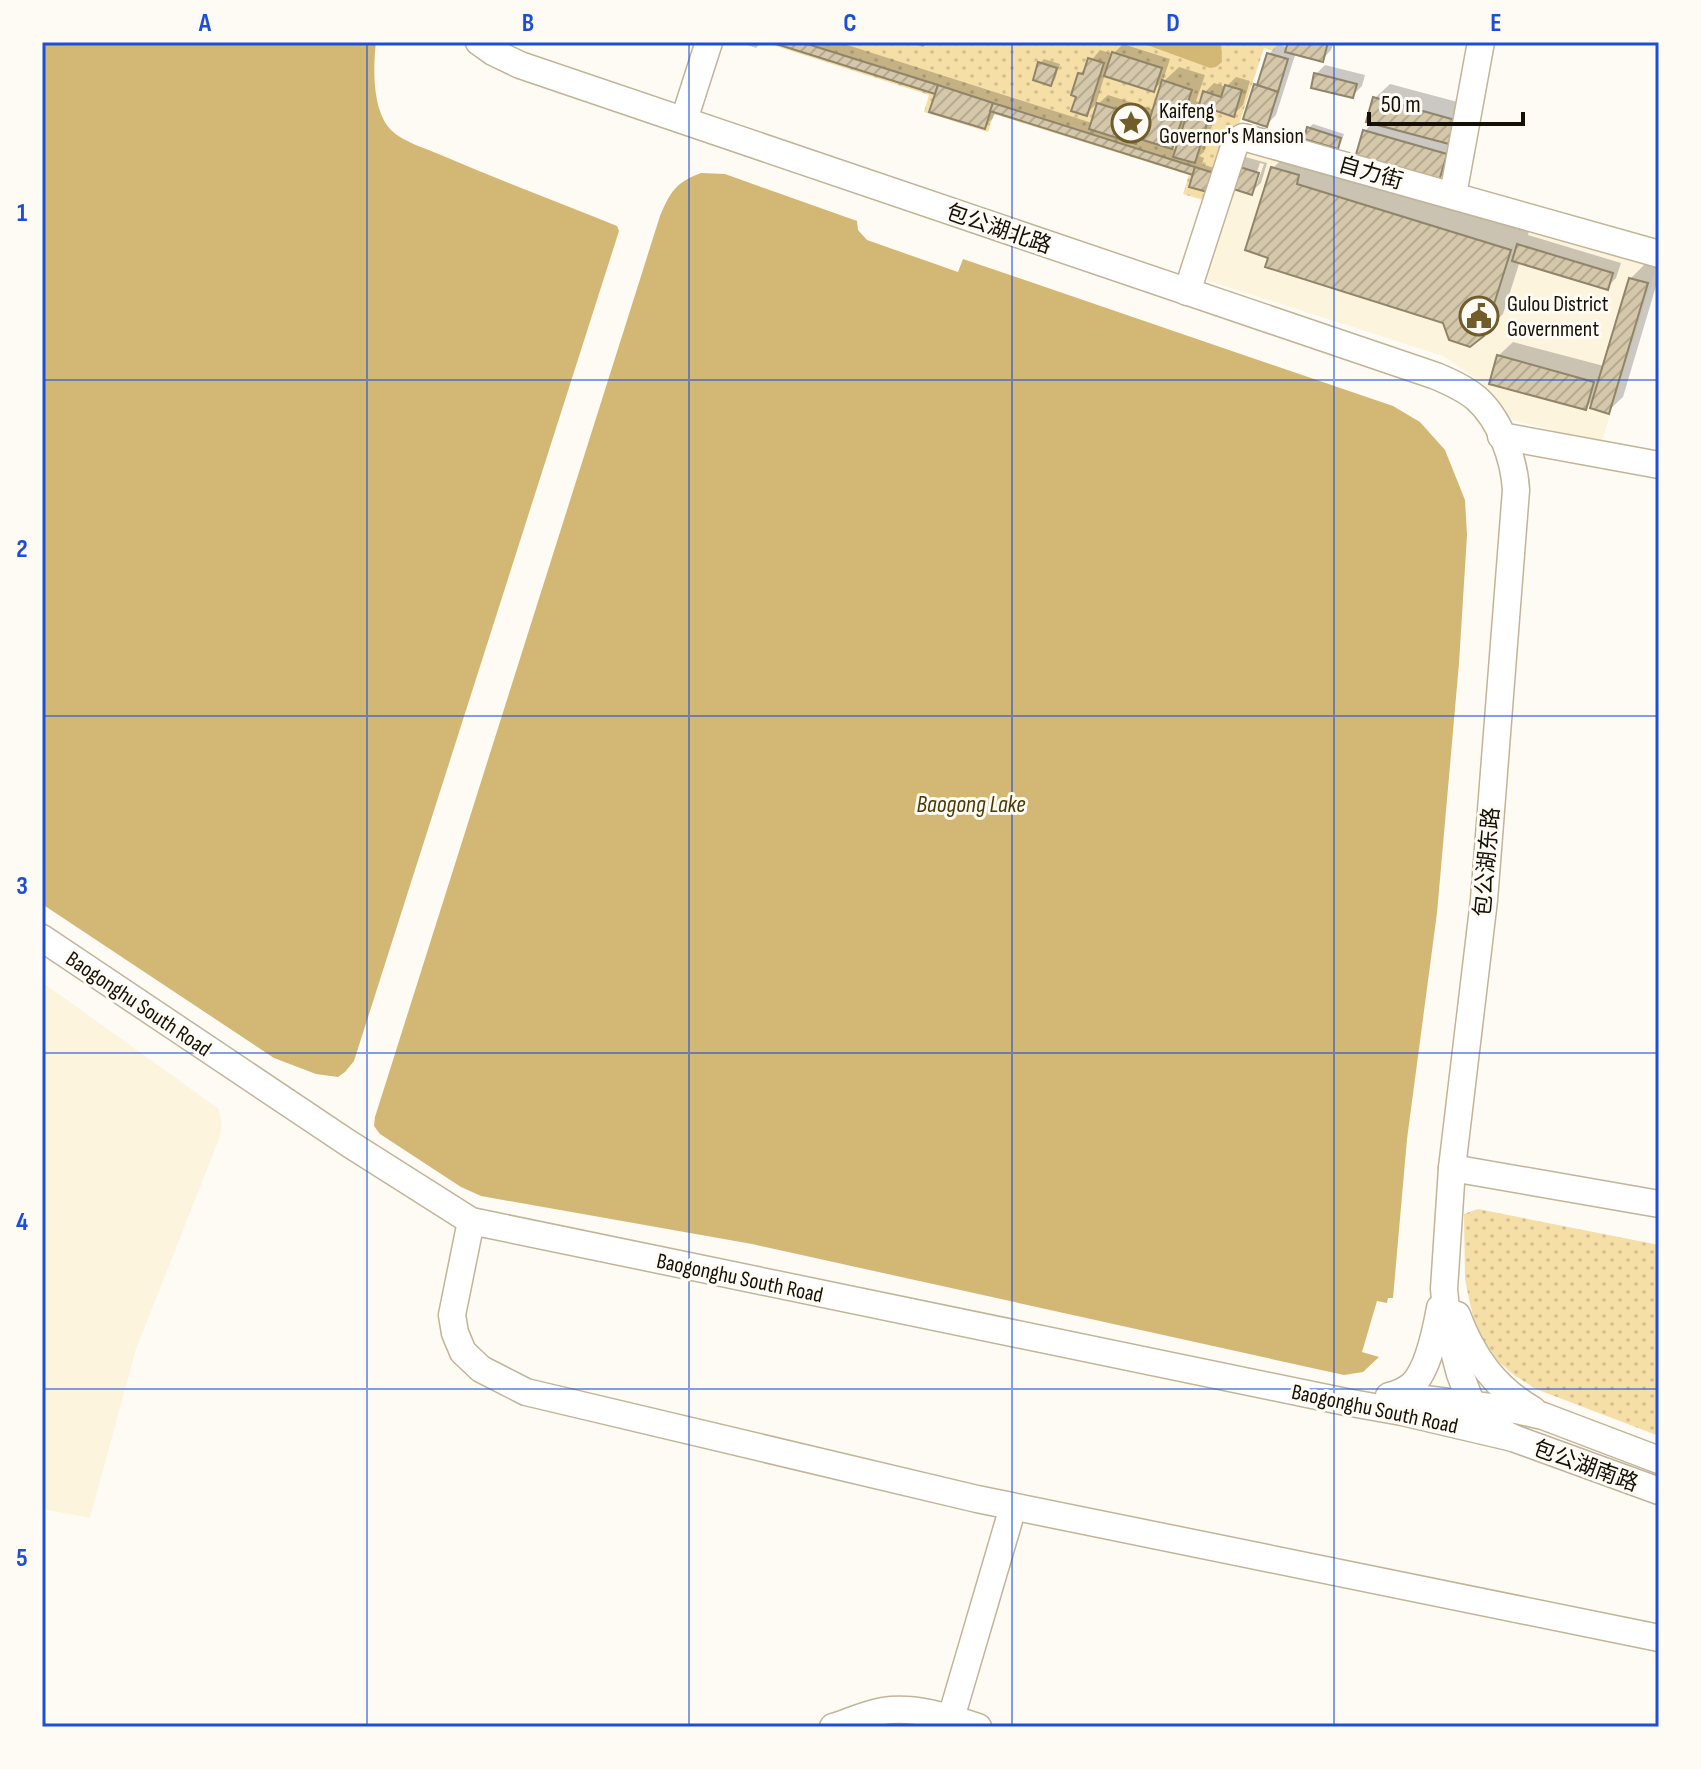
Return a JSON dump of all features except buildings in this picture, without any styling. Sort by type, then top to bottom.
[{"type":"street","name":"包公湖北路","points":[[479,42],[520,65],[1436,376],[1465,390],[1484,406],[1501,436]]},
{"type":"street","points":[[684,120],[709,42]]},
{"type":"street","points":[[1453,195],[1481,42]]},
{"type":"street","name":"自力街","points":[[1187,292],[1236,141],[1243,137],[1659,254]]},
{"type":"street","points":[[1501,436],[1659,465]]},
{"type":"street","name":"包公湖东路","points":[[1501,436],[1512,465],[1516,490],[1484,900],[1452,1168],[1445,1260],[1448,1328],[1460,1374],[1472,1405],[1482,1418],[1513,1438]]},
{"type":"street","name":"Baogonghu South Road","points":[[42,938],[348,1143],[471,1221],[1346,1402],[1381,1399],[1513,1438]]},
{"type":"street","points":[[1452,1168],[1659,1204]]},
{"type":"street","points":[[471,1221],[452,1315],[455,1333],[463,1352],[481,1369],[526,1392],[1013,1507],[1659,1638]]},
{"type":"street","name":"包公湖东路","points":[[1397,1404],[1403,1391],[1420,1375],[1448,1294]]},
{"type":"street","name":"包公湖南路","points":[[1448,1294],[1464,1333],[1500,1387],[1543,1416],[1659,1460]]},
{"type":"street","points":[[1428,1400],[1441,1373],[1448,1328]]},
{"type":"street","name":"包公湖南路","points":[[1397,1404],[1428,1400],[1543,1416]]},
{"type":"street","name":"包公湖南路","points":[[1513,1438],[1659,1491]]},
{"type":"street","points":[[951,1718],[1013,1507]]},
{"type":"street","points":[[833,1727],[880,1711],[910,1709],[978,1727]]},
{"type":"shaded area","name":"Kaifeng Governor's Mansion","points":[[763,42],[1277,42],[1274,51],[1264,48],[1213,203],[1183,194],[1189,175],[994,114],[988,132],[924,112],[929,95]]},
{"type":"shaded area","name":"Gulou District Government","points":[[1233,142],[1656,267],[1601,444],[1510,419],[1492,393],[1443,356],[1190,275]]},
{"type":"shaded area","points":[[42,982],[219,1109],[222,1125],[136,1349],[90,1518],[42,1509]]},
{"type":"shaded area","points":[[1478,1209],[1659,1245],[1659,1436],[1536,1389],[1499,1362],[1484,1343],[1475,1323],[1465,1279],[1464,1214]]},
{"type":"water","points":[[42,42],[376,42],[374,76],[377,100],[385,122],[396,134],[617,226],[619,231],[354,1061],[338,1077],[316,1074],[274,1058],[42,904]]},
{"type":"water","points":[[1139,42],[1221,42],[1222,62],[1210,68]]},
{"type":"water","name":"Baogong Lake","points":[[701,173],[725,174],[857,221],[858,230],[867,240],[958,272],[963,259],[1393,406],[1420,422],[1445,450],[1465,500],[1467,535],[1437,913],[1407,1139],[1393,1298],[1388,1298],[1387,1303],[1377,1301],[1362,1352],[1379,1357],[1363,1372],[1344,1375],[752,1244],[481,1196],[461,1187],[380,1134],[374,1126],[660,216],[675,189],[685,180]]},
{"type":"place","name":"Kaifeng Governor's Mansion","points":[[1131,123]]},
{"type":"place","name":"Gulou District Government","points":[[1479,316]]}]
